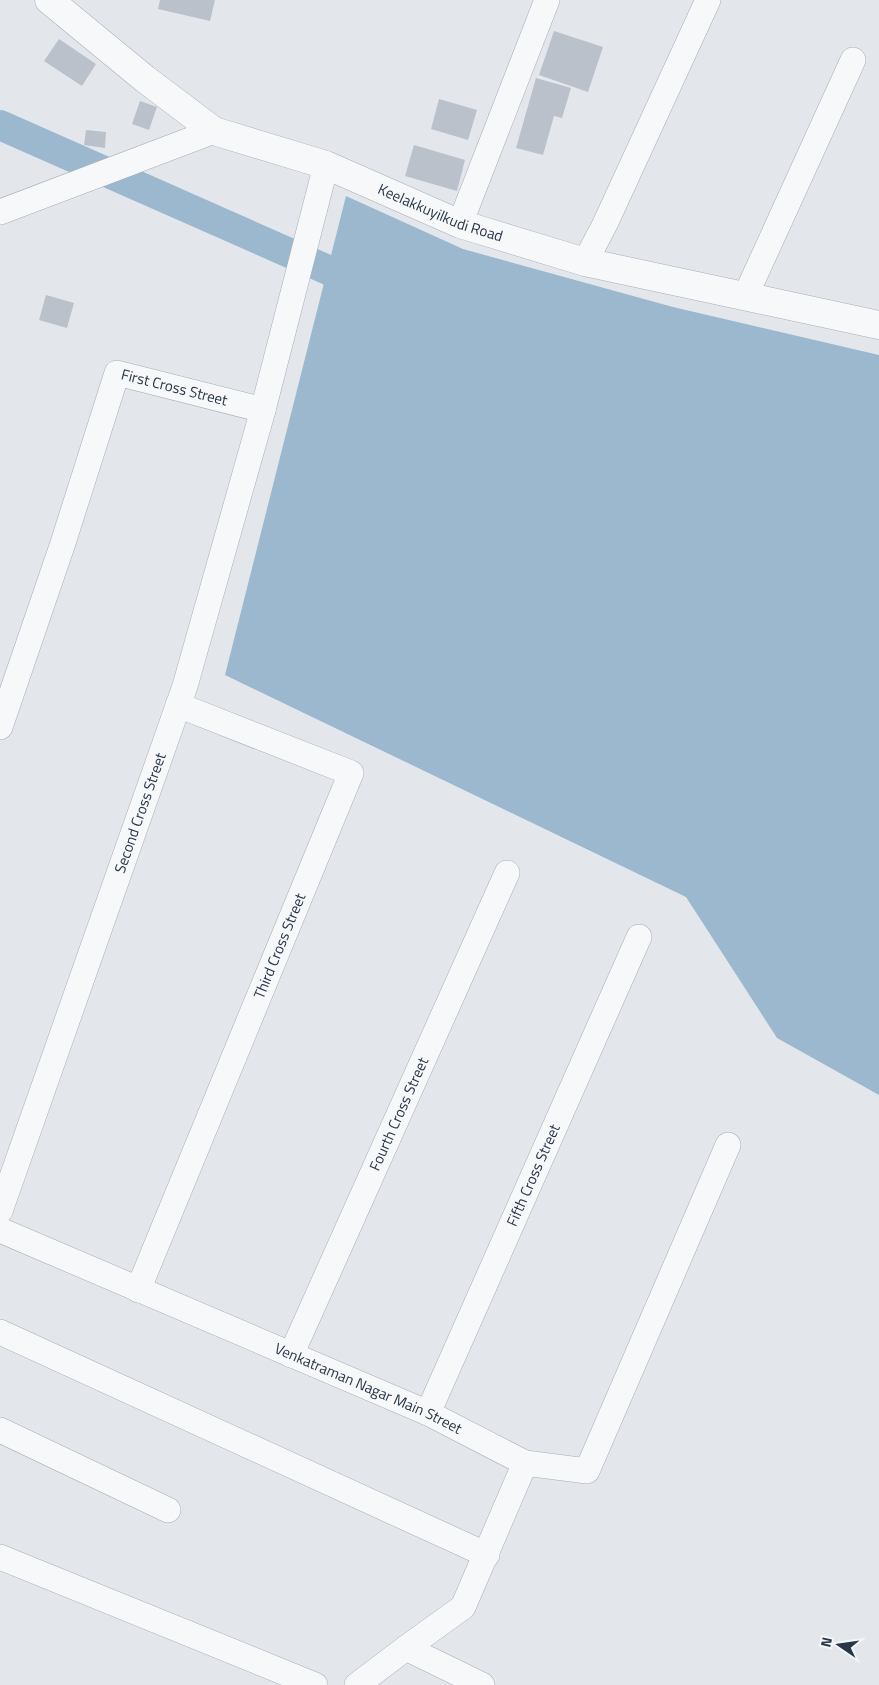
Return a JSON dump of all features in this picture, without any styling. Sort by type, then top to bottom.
[{"type":"street","name":"Keelakkuyilkudi Road","points":[[49,0],[145,79],[214,131],[326,165],[460,224],[585,262],[879,325]]},
{"type":"street","points":[[460,224],[547,0]]},
{"type":"street","points":[[585,262],[605,224],[708,0]]},
{"type":"street","points":[[745,297],[852,60]]},
{"type":"street","points":[[0,212],[214,131]]},
{"type":"street","points":[[263,410],[326,165]]},
{"type":"street","name":"First Cross Street","points":[[0,727],[63,543],[117,373],[263,410]]},
{"type":"street","name":"Second Cross Street","points":[[0,1210],[178,705],[263,410]]},
{"type":"street","name":"Third Cross Street","points":[[138,1290],[352,773],[178,705]]},
{"type":"street","name":"Fourth Cross Street","points":[[291,1355],[506,873]]},
{"type":"street","name":"Fifth Cross Street","points":[[428,1413],[639,937]]},
{"type":"street","name":"Venkatraman Nagar Main Street","points":[[0,1230],[428,1413],[525,1463],[587,1471],[728,1144]]},
{"type":"street","points":[[0,1332],[487,1555]]},
{"type":"street","points":[[0,1430],[168,1510]]},
{"type":"street","points":[[357,1685],[463,1607],[525,1463]]},
{"type":"street","points":[[0,1557],[316,1685]]},
{"type":"street","points":[[406,1648],[482,1685]]},
{"type":"water","points":[[346,196],[463,249],[673,307],[879,355],[879,1095],[777,1038],[686,897],[225,675]]},
{"type":"building","points":[[160,0],[215,0],[210,21],[158,9]]},
{"type":"building","points":[[554,31],[603,47],[588,92],[539,75]]},
{"type":"building","points":[[59,39],[96,64],[82,86],[44,61]]},
{"type":"building","points":[[536,78],[571,88],[562,118],[554,116],[543,155],[516,148]]},
{"type":"building","points":[[439,99],[477,110],[468,140],[431,129]]},
{"type":"building","points":[[140,101],[157,107],[149,130],[132,124]]},
{"type":"building","points":[[86,130],[106,132],[105,148],[84,145]]},
{"type":"building","points":[[414,145],[465,160],[457,191],[405,176]]},
{"type":"building","points":[[46,295],[74,303],[67,328],[39,320]]},
{"type":"waterway","points":[[0,125],[328,270],[363,291]]}]
